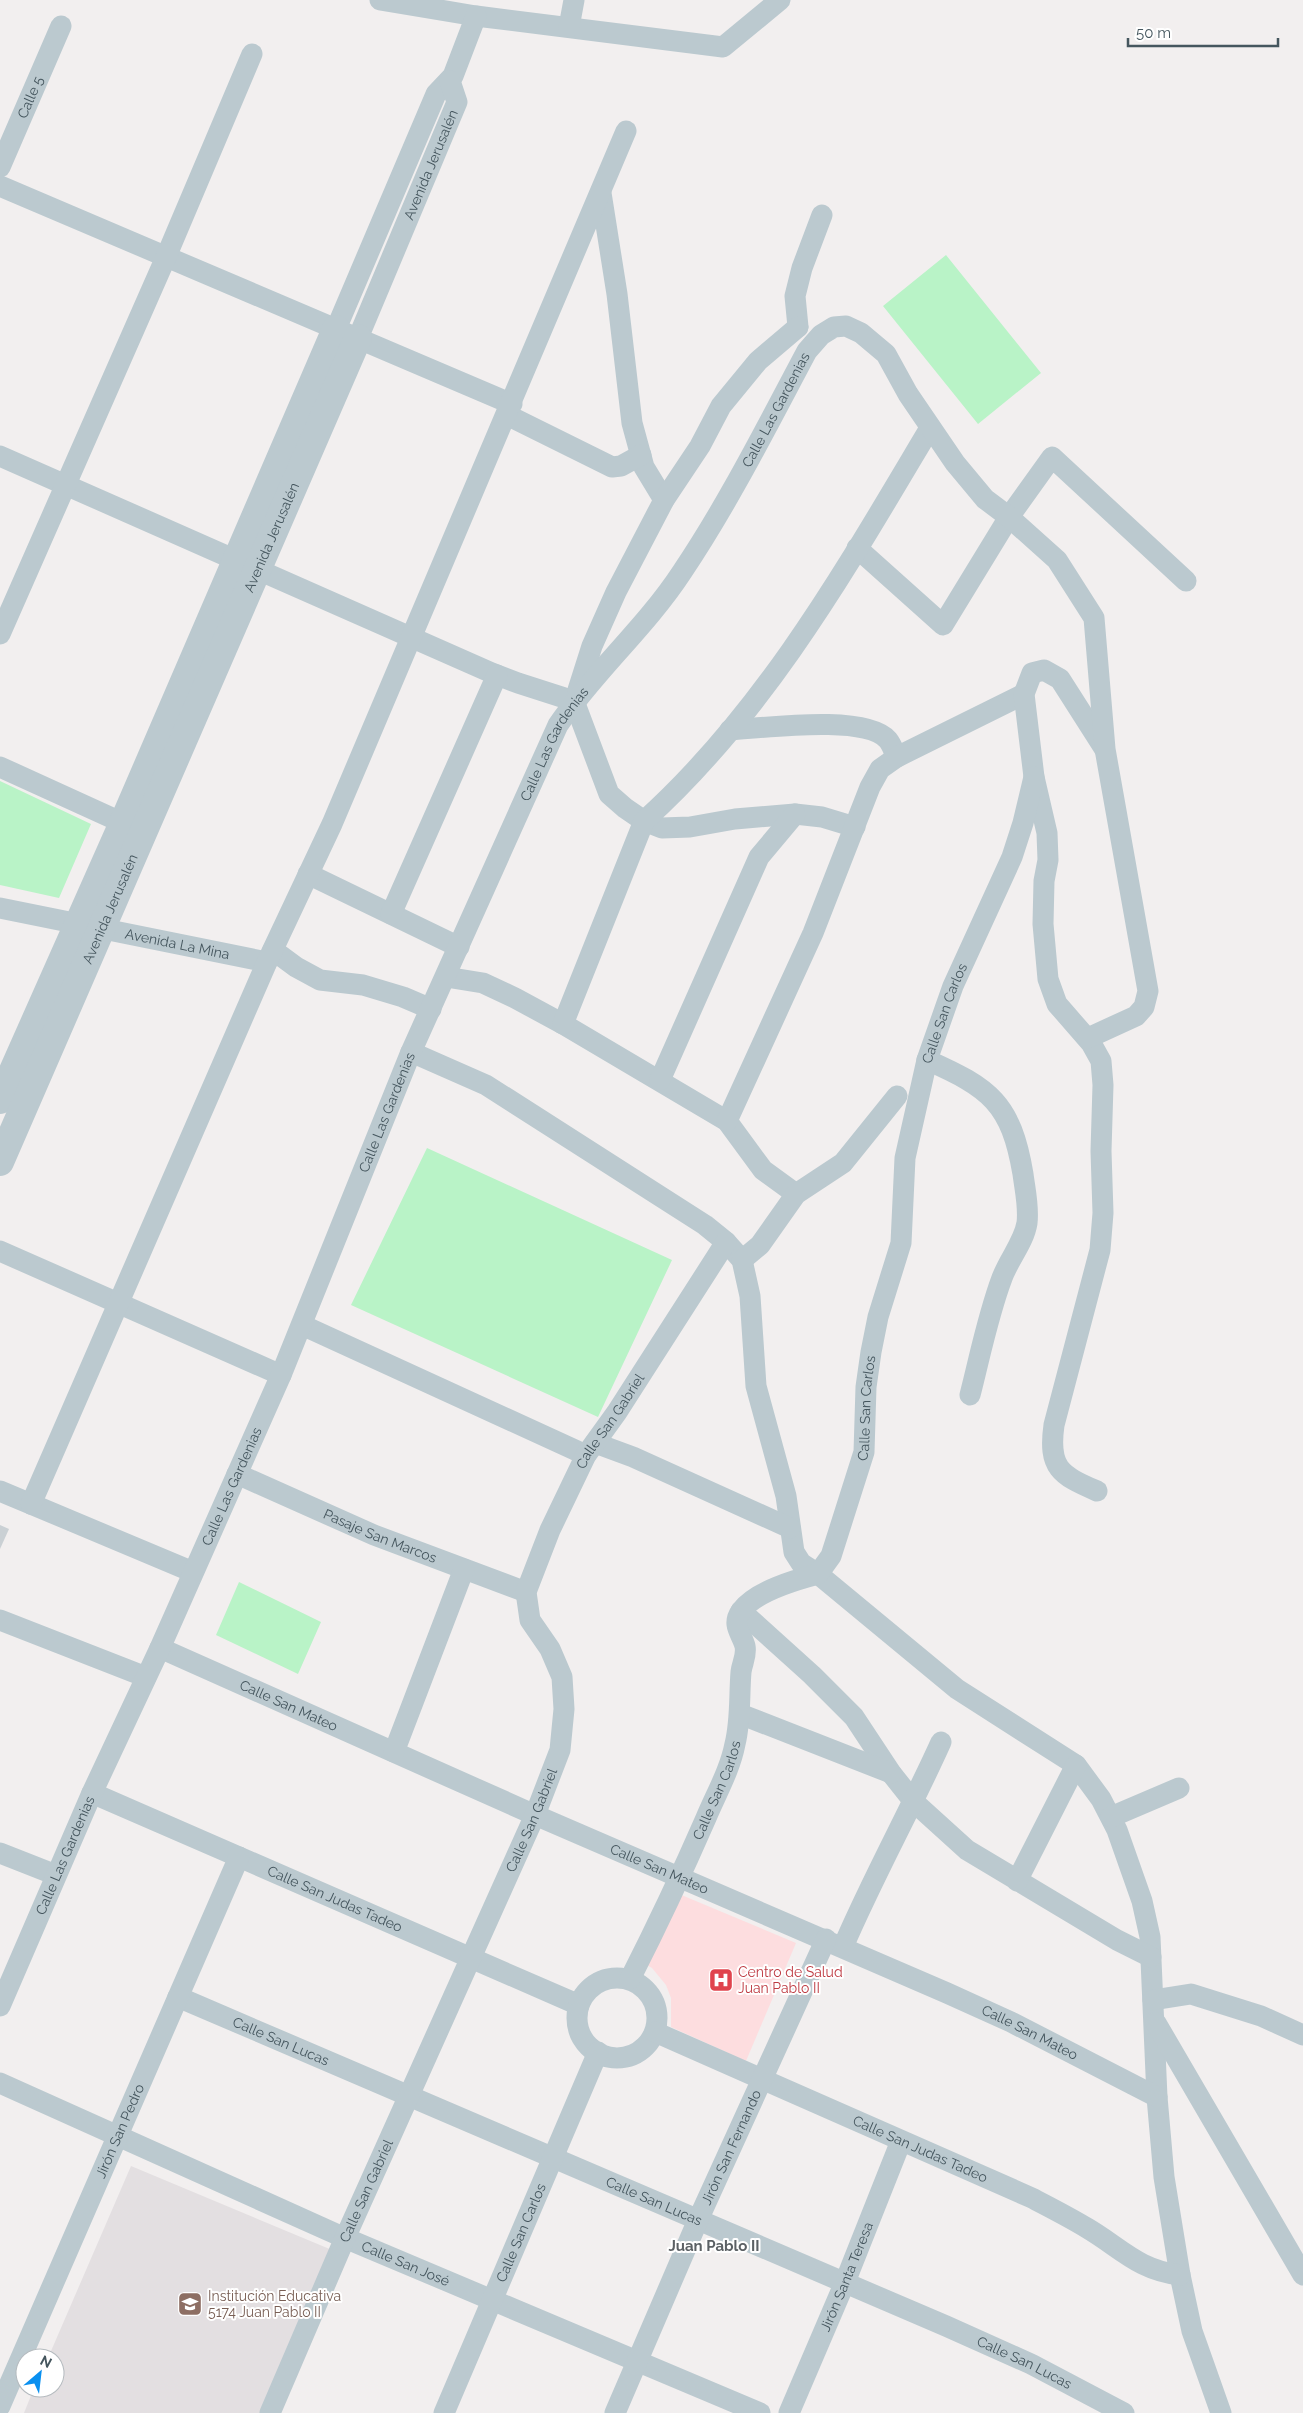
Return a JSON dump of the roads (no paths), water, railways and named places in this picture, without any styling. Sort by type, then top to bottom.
[{"type":"street","points":[[380,0],[476,16],[723,48],[780,0]]},
{"type":"street","points":[[569,27],[574,0]]},
{"type":"street","name":"Avenida Jerusalén","points":[[0,1162],[90,928],[347,334],[457,102],[450,81],[476,16]]},
{"type":"street","name":"Calle 5","points":[[0,167],[60,26]]},
{"type":"street","points":[[0,634],[166,257],[252,54]]},
{"type":"street","points":[[31,1504],[270,956],[332,824],[411,635],[510,410],[626,131]]},
{"type":"street","points":[[0,186],[347,334],[510,410],[612,467],[621,466],[641,455]]},
{"type":"street","points":[[601,192],[617,294],[632,423],[644,467],[664,500]]},
{"type":"street","points":[[798,327],[795,296],[802,268],[822,214]]},
{"type":"street","name":"Calle Las Gardenias","points":[[0,2006],[92,1793],[160,1648],[281,1375],[412,1052],[543,754],[558,724],[574,701],[682,573],[733,490],[807,351],[821,335],[834,327],[846,326],[861,333],[886,354],[930,428]]},
{"type":"street","points":[[798,327],[821,335]]},
{"type":"street","points":[[798,327],[758,362],[721,406],[700,446],[664,500],[616,592],[592,646],[574,701],[609,794],[644,821],[662,828],[690,827],[736,819],[795,814],[822,817],[855,828]]},
{"type":"street","points":[[563,1024],[644,821],[692,774],[730,730],[793,650],[930,428],[985,499],[1009,517],[1057,560],[1094,618],[1105,749],[1148,991],[1144,1007],[1136,1016],[1088,1038]]},
{"type":"street","points":[[0,456],[248,563],[497,675],[574,701]]},
{"type":"street","points":[[857,548],[943,625],[1009,517],[1052,457],[1186,581]]},
{"type":"street","name":"Avenida Jerusalén","points":[[0,1100],[90,928],[123,824],[248,563]]},
{"type":"street","points":[[1097,1491],[1064,1473],[1053,1460],[1051,1445],[1054,1425],[1101,1241],[1103,1213],[1101,1151],[1103,1084],[1100,1061],[1088,1038],[1057,1004],[1048,979],[1043,924],[1044,881],[1048,860],[1047,834],[1034,777],[1024,694],[1032,673],[1044,670],[1060,679],[1105,749]]},
{"type":"street","points":[[391,914],[497,675]]},
{"type":"street","points":[[727,1121],[813,934],[870,787],[880,769],[897,757],[1024,694]]},
{"type":"street","points":[[730,730],[833,724],[865,728],[888,739],[897,757]]},
{"type":"street","points":[[0,767],[123,824]]},
{"type":"street","name":"Calle San Carlos","points":[[818,1574],[831,1556],[864,1452],[866,1387],[871,1352],[878,1317],[901,1243],[905,1158],[927,1060],[953,986],[1012,857],[1023,823],[1034,777]]},
{"type":"street","points":[[660,1080],[759,857],[795,814]]},
{"type":"street","points":[[308,874],[459,947]]},
{"type":"street","name":"Avenida La Mina","points":[[0,908],[90,928],[270,956]]},
{"type":"street","points":[[270,956],[320,980],[363,985],[403,997],[431,1009]]},
{"type":"street","points":[[446,977],[483,983],[563,1024],[727,1121],[763,1170],[796,1194]]},
{"type":"street","points":[[412,1052],[486,1085],[705,1225],[726,1242],[742,1260],[750,1296],[756,1386],[786,1496],[794,1552],[801,1563],[818,1574],[957,1690],[1076,1765],[1101,1799],[1111,1817],[1142,1901],[1152,1957],[1157,2097],[1164,2177],[1180,2275],[1192,2331],[1222,2413]]},
{"type":"street","points":[[927,1060],[989,1094],[1002,1108],[1014,1131],[1028,1206],[1027,1224],[1002,1278],[990,1316],[970,1395]]},
{"type":"street","points":[[742,1260],[760,1245],[796,1194],[843,1163],[896,1096]]},
{"type":"street","name":"Calle San Gabriel","points":[[270,2413],[345,2238],[535,1815],[560,1750],[564,1709],[562,1677],[550,1650],[530,1620],[526,1592],[550,1530],[590,1449],[726,1242]]},
{"type":"street","points":[[0,1251],[281,1375]]},
{"type":"street","points":[[302,1325],[590,1449],[633,1457],[790,1528]]},
{"type":"street","name":"Pasaje San Marcos","points":[[236,1474],[374,1535],[526,1592]]},
{"type":"street","points":[[0,1491],[193,1572]]},
{"type":"street","points":[[394,1752],[464,1569]]},
{"type":"street","points":[[818,1574],[788,1582],[753,1601],[741,1611],[812,1674],[854,1717],[891,1773],[914,1802],[967,1850],[1117,1940],[1152,1957]]},
{"type":"street","name":"Calle San Carlos","points":[[630,1979],[681,1877],[728,1767],[735,1745],[740,1714],[742,1670],[746,1655],[745,1645],[737,1630],[736,1621],[741,1611]]},
{"type":"street","points":[[0,1620],[146,1677]]},
{"type":"street","name":"Calle San Mateo","points":[[160,1648],[535,1815],[834,1943],[1011,2022],[1157,2097]]},
{"type":"street","points":[[740,1714],[891,1773]]},
{"type":"street","name":"Jirón San Fernando","points":[[614,2413],[762,2078],[834,1943],[876,1873],[914,1802],[941,1742]]},
{"type":"street","points":[[1017,1881],[1076,1765]]},
{"type":"street","points":[[1111,1817],[1179,1788]]},
{"type":"street","name":"Calle San Judas Tadeo","points":[[92,1793],[579,2005]]},
{"type":"street","points":[[0,1852],[56,1875]]},
{"type":"street","name":"Jirón San Pedro","points":[[0,2406],[239,1857]]},
{"type":"street","points":[[614,1978],[630,1979],[644,1987],[654,2000],[658,2016],[655,2032],[648,2044],[637,2052],[624,2057],[610,2057],[598,2052],[587,2044],[580,2032],[577,2019],[579,2005],[587,1992],[599,1982],[614,1978]]},
{"type":"street","points":[[1153,2009],[1191,1994],[1261,2016],[1303,2035]]},
{"type":"street","name":"Calle San Lucas","points":[[178,1997],[845,2282],[1031,2364],[1124,2413]]},
{"type":"street","points":[[1153,2009],[1303,2275]]},
{"type":"street","name":"Calle San Judas Tadeo","points":[[655,2032],[1032,2198],[1088,2228],[1143,2265],[1158,2272],[1180,2275]]},
{"type":"street","name":"Calle San Carlos","points":[[444,2413],[598,2052]]},
{"type":"street","name":"Calle San José","points":[[0,2083],[345,2238],[760,2413]]},
{"type":"street","name":"Jirón Santa Teresa","points":[[789,2413],[845,2282],[901,2140]]},
{"type":"place","name":"Centro de Salud Juan Pablo II","points":[[721,1980]]},
{"type":"place","name":"Institución Educativa 5174 Juan Pablo II","points":[[190,2304]]},
{"type":"district","name":"Juan Pablo II","points":[[714,2246]]}]
